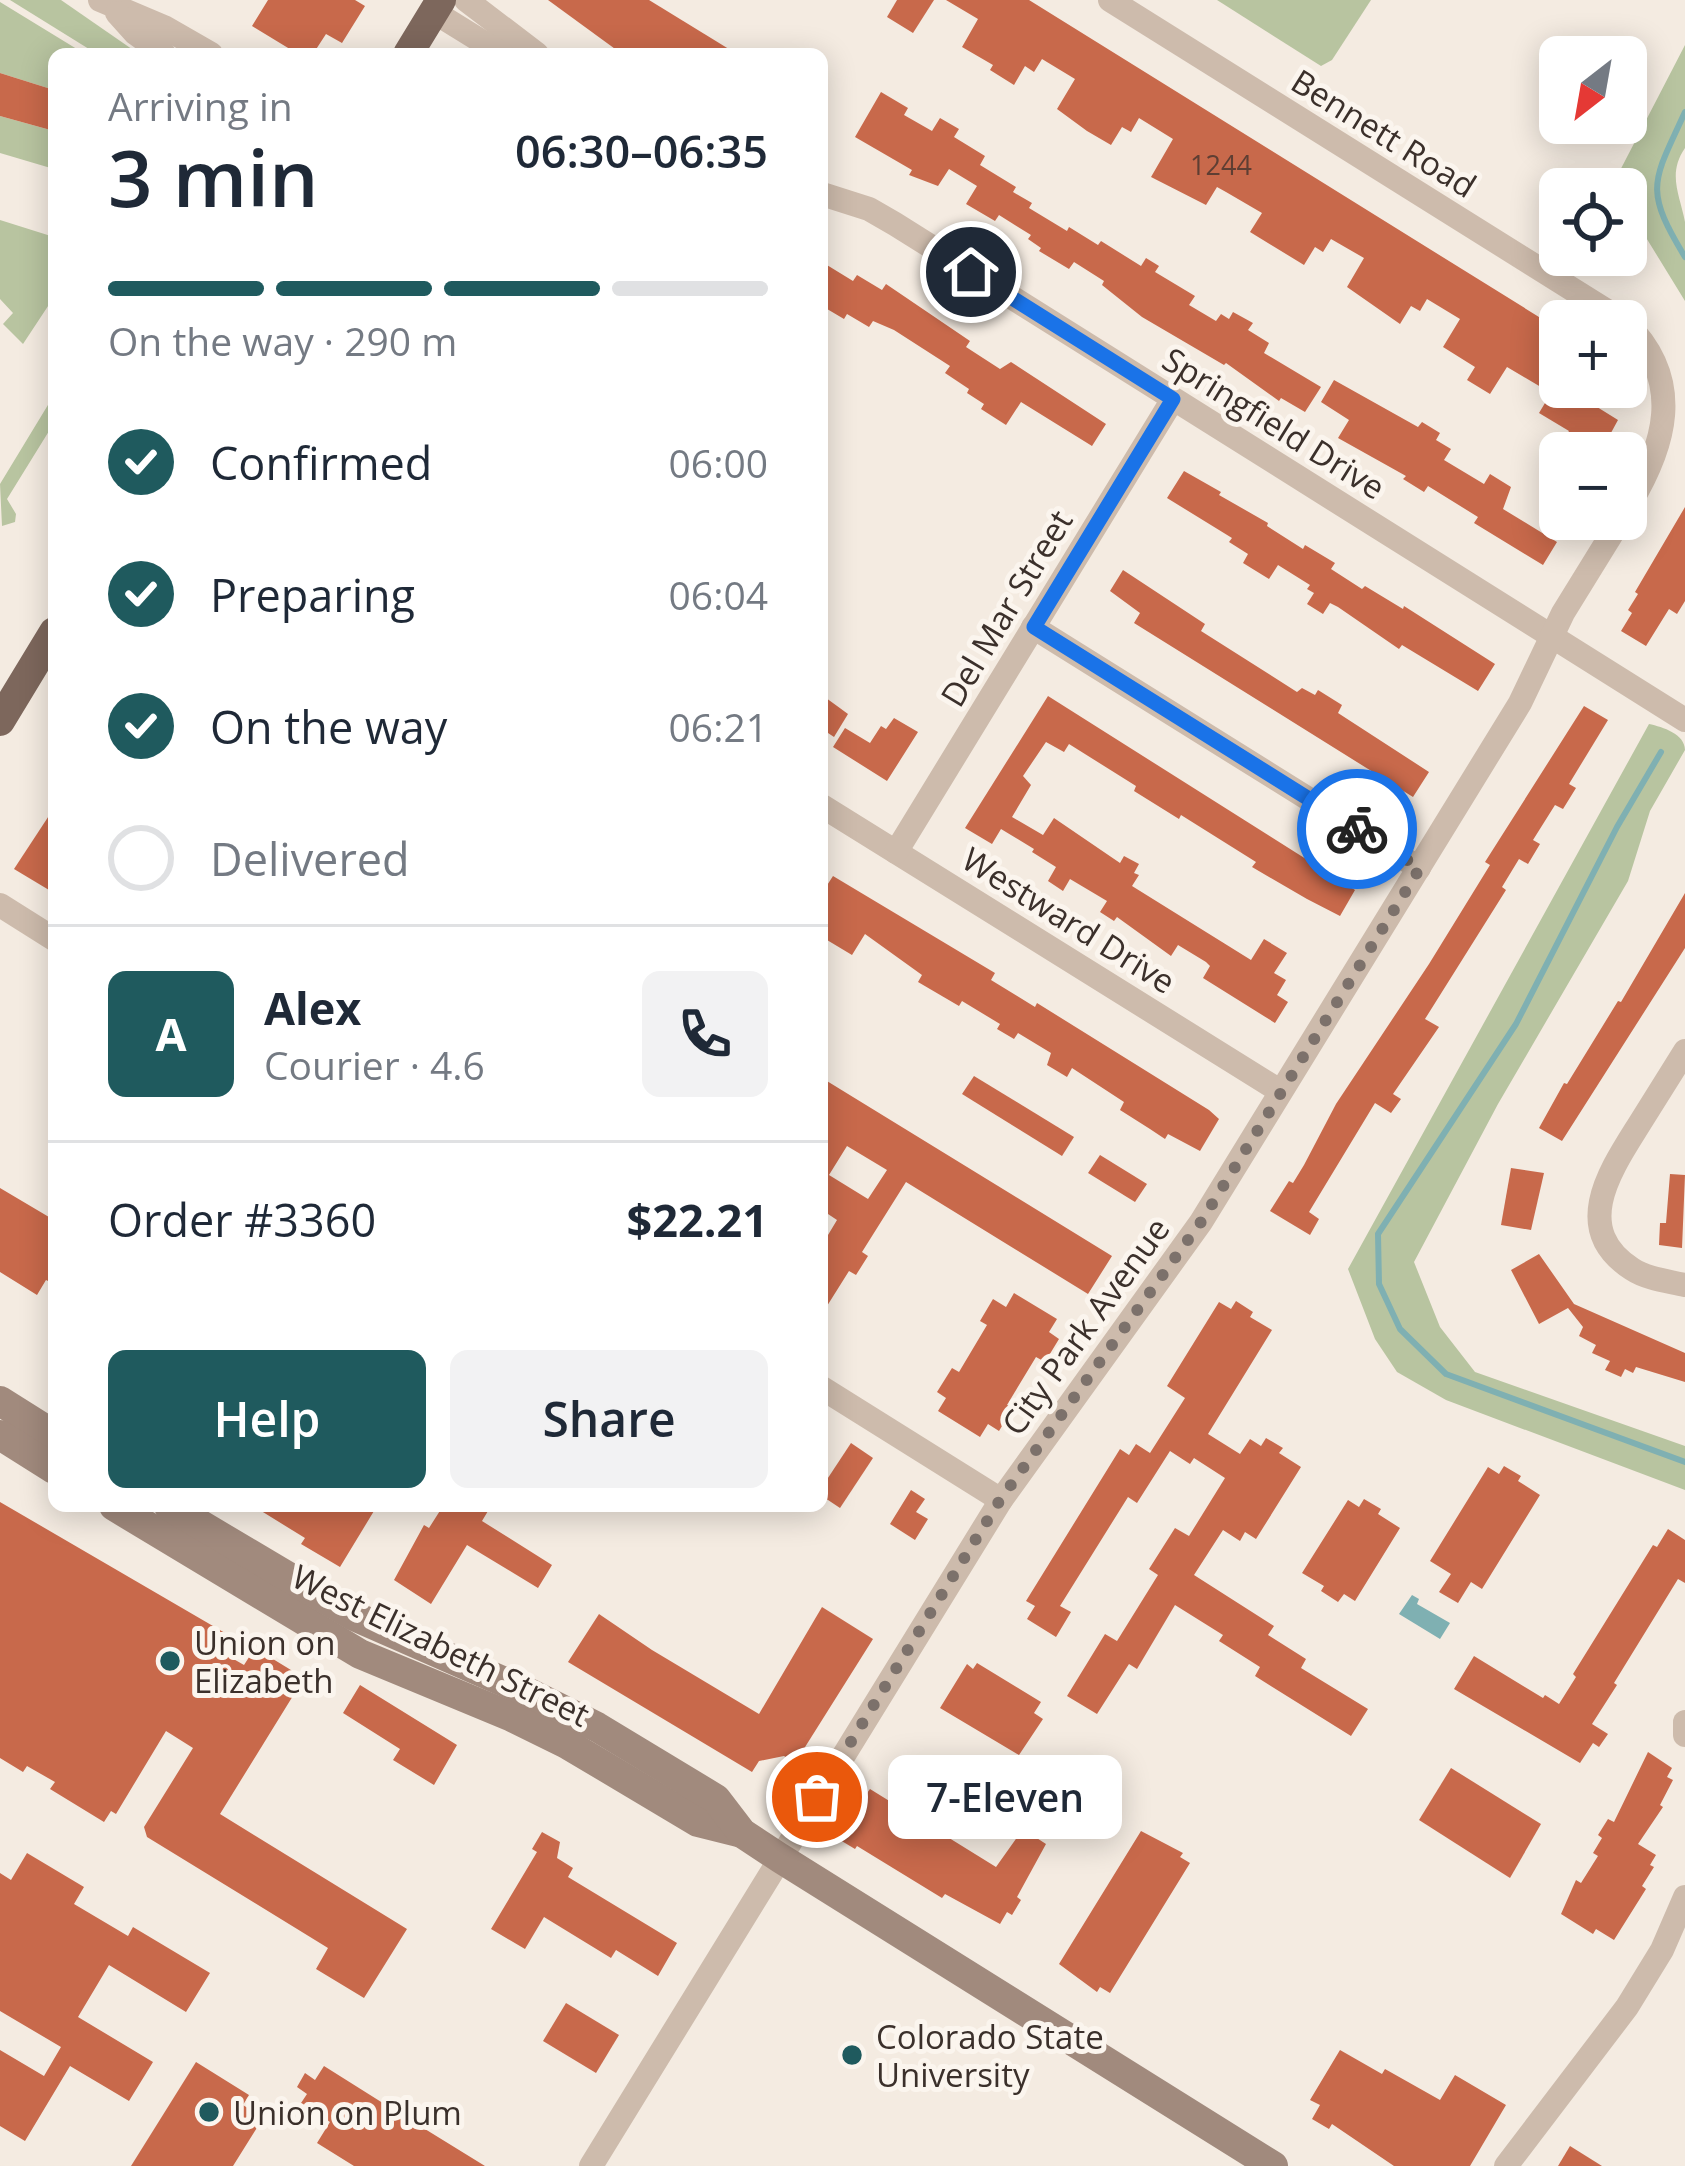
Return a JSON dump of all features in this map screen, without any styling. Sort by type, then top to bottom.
[{"type":"main road","points":[[412,48],[438,6]]},
{"type":"main road","points":[[0,721],[48,642]]},
{"type":"main road","points":[[0,1401],[48,1431]]},
{"type":"main road","points":[[0,1436],[48,1465]]},
{"type":"main road","name":"West Elizabeth Street","points":[[124,1512],[344,1645],[530,1726],[698,1822],[742,1833]]},
{"type":"main road","name":"West Elizabeth Street","points":[[179,1512],[353,1616],[597,1727],[716,1799],[742,1833],[780,1858],[1274,2166]]},
{"type":"street","points":[[466,0],[529,48]]},
{"type":"street","name":"Bennett Road","points":[[1110,0],[1589,300]]},
{"type":"street","points":[[105,3],[156,48]]},
{"type":"street","points":[[105,3],[201,48]]},
{"type":"street","points":[[438,6],[494,48]]},
{"type":"street","name":"Springfield Drive","points":[[828,196],[882,216],[1685,720]]},
{"type":"street","name":"Bennett Road","points":[[1647,344],[1666,376],[1672,405],[1669,433],[1647,472]]},
{"type":"street","name":"Del Mar Street","points":[[896,852],[1173,399]]},
{"type":"street","name":"City Park Avenue","points":[[591,2166],[1000,1500],[1201,1222],[1520,703],[1551,637],[1609,540]]},
{"type":"street","points":[[1034,627],[1420,868]]},
{"type":"street","name":"Westward Drive","points":[[828,810],[1280,1091]]},
{"type":"street","points":[[0,905],[48,935]]},
{"type":"street","points":[[1685,1052],[1609,1174],[1599,1202],[1600,1222],[1617,1257],[1645,1276],[1685,1285]]},
{"type":"street","points":[[828,1392],[1000,1500]]},
{"type":"street","points":[[1685,1722],[1685,1735]]},
{"type":"street","points":[[1506,2166],[1627,2007],[1662,1950],[1685,1897]]},
{"type":"green space","points":[[10,0],[61,0],[130,48],[87,48]]},
{"type":"green space","points":[[1217,0],[1371,0],[1332,60],[1321,66]]},
{"type":"green space","points":[[0,2],[75,48],[48,48],[48,88],[0,73]]},
{"type":"green space","points":[[1685,45],[1685,148],[1676,176],[1685,222],[1685,301],[1647,239],[1647,168],[1621,168],[1634,144],[1647,144],[1647,118]]},
{"type":"green space","points":[[0,116],[48,129],[48,167],[0,153]]},
{"type":"green space","points":[[0,220],[48,235],[48,306],[23,344],[3,324],[13,313],[0,299]]},
{"type":"green space","points":[[48,405],[48,433],[7,499],[15,522],[2,526],[0,484]]},
{"type":"green space","points":[[1649,724],[1677,736],[1685,750],[1650,811],[1628,881],[1498,1104],[1414,1262],[1440,1327],[1475,1372],[1685,1446],[1685,1490],[1446,1400],[1397,1372],[1375,1339],[1348,1269]]},
{"type":"water","points":[[1412,1595],[1419,1599],[1417,1604],[1450,1623],[1440,1639],[1399,1614]]},
{"type":"building","points":[[268,0],[355,0],[365,6],[342,43],[326,34],[317,48],[288,48],[252,26]]},
{"type":"building","points":[[548,0],[649,0],[727,48],[614,48]]},
{"type":"building","points":[[897,0],[934,0],[913,33],[887,17]]},
{"type":"building","points":[[946,0],[1029,0],[1539,317],[1539,386],[1507,367],[1490,394],[1467,380],[1475,367],[1443,347],[1460,319],[1427,299],[1420,311],[1411,306],[1400,324],[1347,287],[1364,258],[1331,239],[1323,252],[1315,247],[1304,265],[1250,232],[1262,213],[1226,192],[1217,187],[1206,205],[1151,177],[1173,139],[1139,118],[1131,132],[1122,127],[1111,145],[1087,131],[1057,109],[1075,79],[1042,59],[1034,72],[1025,66],[1014,85],[990,70],[993,65],[962,47],[978,19]]},
{"type":"building","points":[[0,73],[48,88],[48,129],[0,116]]},
{"type":"building","points":[[881,92],[908,108],[904,115],[932,131],[940,118],[959,129],[954,137],[985,156],[980,165],[1016,187],[1013,192],[1032,203],[1029,208],[1067,231],[1069,227],[1098,245],[1101,241],[1141,266],[1146,258],[1159,266],[1155,272],[1195,296],[1189,305],[1216,321],[1221,314],[1229,319],[1233,312],[1253,323],[1248,330],[1269,343],[1264,353],[1321,387],[1305,412],[1142,317],[1102,285],[1104,281],[1074,262],[1069,269],[1039,251],[1028,239],[1031,235],[999,215],[995,221],[966,204],[977,186],[949,169],[938,186],[909,175],[912,170],[855,137]]},
{"type":"building","points":[[828,266],[853,281],[857,275],[882,290],[886,284],[970,341],[966,347],[1000,369],[1011,362],[1106,424],[1092,446],[1021,402],[1006,425],[981,409],[984,404],[967,393],[969,389],[945,373],[950,366],[894,330],[873,321],[869,327],[847,314],[844,319],[828,310]]},
{"type":"building","points":[[1334,380],[1418,427],[1422,422],[1440,433],[1436,440],[1451,449],[1444,460],[1484,484],[1490,474],[1511,487],[1503,509],[1539,531],[1539,540],[1557,542],[1543,565],[1474,523],[1478,517],[1428,486],[1424,492],[1403,479],[1406,476],[1338,438],[1349,420],[1321,402]]},
{"type":"building","points":[[1542,408],[1599,408],[1618,420],[1611,432],[1568,432],[1539,413]]},
{"type":"building","points":[[1184,471],[1303,549],[1305,545],[1335,563],[1331,569],[1362,589],[1365,586],[1404,606],[1495,664],[1478,691],[1402,645],[1399,649],[1338,607],[1330,603],[1323,614],[1307,604],[1314,593],[1307,589],[1310,585],[1278,565],[1269,579],[1243,563],[1248,554],[1229,542],[1232,538],[1167,498]]},
{"type":"building","points":[[1685,507],[1685,601],[1677,614],[1669,609],[1646,646],[1621,631],[1632,613],[1628,610],[1635,592]]},
{"type":"building","points":[[1123,570],[1205,624],[1201,631],[1297,692],[1302,688],[1315,695],[1318,690],[1342,705],[1338,713],[1429,772],[1413,797],[1134,623],[1140,613],[1110,591]]},
{"type":"building","points":[[1048,696],[1355,890],[1340,916],[1252,867],[1256,862],[1134,791],[1136,786],[1069,744],[1064,752],[1046,742],[1023,776],[1031,785],[1012,817],[1043,835],[1054,818],[1120,863],[1124,856],[1139,864],[1132,886],[1251,960],[1264,939],[1287,953],[1274,973],[1286,980],[1277,995],[1288,1002],[1275,1023],[1203,978],[1210,966],[1206,962],[1178,945],[1171,956],[1117,917],[1114,921],[1100,912],[1107,901],[1070,879],[1063,891],[1048,881],[1056,867],[1034,849],[1001,829],[992,844],[965,828]]},
{"type":"building","points":[[828,699],[848,714],[834,737],[828,733]]},
{"type":"building","points":[[1584,706],[1608,720],[1569,784],[1576,788],[1563,809],[1555,805],[1533,840],[1540,844],[1528,864],[1519,859],[1502,887],[1506,890],[1425,1019],[1439,1027],[1393,1094],[1401,1099],[1391,1113],[1375,1103],[1309,1212],[1319,1219],[1310,1235],[1270,1211],[1289,1181],[1293,1183],[1336,1104],[1429,964],[1490,865],[1485,862]]},
{"type":"building","points":[[894,718],[918,732],[887,781],[833,747],[845,728],[870,743],[881,726],[886,729]]},
{"type":"building","points":[[48,817],[48,889],[14,869]]},
{"type":"building","points":[[833,876],[995,973],[991,980],[1035,1007],[1037,1003],[1209,1110],[1219,1119],[1200,1151],[1168,1134],[1165,1139],[1120,1110],[1124,1102],[1072,1068],[1067,1077],[1047,1065],[1051,1053],[1018,1033],[1014,1039],[997,1029],[1000,1024],[962,1001],[959,1006],[918,982],[922,975],[865,934],[852,955],[828,941],[828,884]]},
{"type":"building","points":[[1685,893],[1685,948],[1562,1141],[1539,1128]]},
{"type":"building","points":[[974,1076],[1074,1137],[1062,1156],[962,1094]]},
{"type":"building","points":[[828,1082],[1112,1256],[1088,1294],[906,1182],[862,1252],[868,1256],[856,1275],[849,1271],[828,1304],[828,1235],[837,1220],[828,1214]],"holes":[[[847,1146],[887,1170],[868,1199],[829,1175]]]},
{"type":"building","points":[[1100,1155],[1147,1184],[1135,1202],[1088,1173]]},
{"type":"building","points":[[1511,1168],[1544,1173],[1531,1230],[1501,1225]]},
{"type":"building","points":[[1670,1174],[1685,1175],[1682,1248],[1659,1245]]},
{"type":"building","points":[[0,1188],[48,1216],[48,1281],[37,1295],[0,1272]]},
{"type":"building","points":[[1539,1254],[1574,1304],[1685,1353],[1685,1382],[1636,1367],[1633,1373],[1625,1369],[1621,1377],[1605,1370],[1610,1361],[1592,1353],[1596,1345],[1579,1336],[1583,1327],[1568,1308],[1539,1324],[1511,1270]]},
{"type":"building","points":[[1014,1293],[1057,1319],[1049,1332],[1059,1339],[1045,1362],[1036,1357],[1007,1405],[1013,1408],[999,1431],[988,1424],[980,1437],[938,1411],[946,1398],[937,1392],[952,1368],[959,1372],[987,1325],[980,1321],[993,1299],[1006,1307]]},
{"type":"building","points":[[1236,1301],[1253,1312],[1250,1317],[1272,1330],[1208,1434],[1240,1454],[1250,1439],[1261,1446],[1266,1438],[1301,1467],[1256,1539],[1245,1532],[1240,1541],[1223,1530],[1194,1575],[1274,1626],[1268,1635],[1306,1659],[1301,1668],[1368,1709],[1351,1736],[1255,1676],[1260,1667],[1219,1641],[1223,1635],[1175,1605],[1137,1669],[1129,1664],[1097,1714],[1067,1696],[1105,1634],[1117,1641],[1158,1575],[1149,1569],[1175,1528],[1189,1536],[1225,1478],[1194,1458],[1190,1464],[1170,1451],[1137,1503],[1128,1497],[1060,1606],[1071,1612],[1056,1637],[1027,1619],[1035,1606],[1026,1601],[1120,1449],[1129,1455],[1136,1444],[1150,1453],[1185,1398],[1167,1386],[1219,1302],[1231,1309]]},
{"type":"building","points":[[851,1443],[873,1458],[840,1508],[828,1500],[828,1478]]},
{"type":"building","points":[[1504,1466],[1540,1495],[1482,1589],[1471,1582],[1458,1603],[1439,1592],[1451,1574],[1430,1561],[1488,1467],[1499,1474]]},
{"type":"building","points":[[911,1490],[925,1499],[916,1512],[928,1519],[915,1540],[890,1524]]},
{"type":"building","points":[[1364,1499],[1400,1528],[1355,1601],[1344,1594],[1338,1602],[1321,1591],[1324,1586],[1302,1573],[1348,1500],[1359,1507]]},
{"type":"building","points":[[0,1502],[225,1633],[216,1649],[244,1665],[255,1648],[304,1678],[220,1814],[407,1929],[364,1998],[316,1969],[328,1948],[147,1837],[144,1827],[193,1748],[166,1731],[116,1814],[111,1811],[104,1822],[50,1789],[55,1782],[27,1766],[23,1772],[0,1758]]},
{"type":"building","points":[[263,1512],[373,1512],[340,1567],[301,1544],[305,1538]]},
{"type":"building","points":[[439,1512],[487,1512],[482,1521],[552,1565],[538,1588],[467,1545],[431,1604],[394,1580],[424,1525],[429,1528]]},
{"type":"building","points":[[1668,1529],[1685,1540],[1685,1583],[1678,1579],[1614,1683],[1592,1724],[1608,1734],[1599,1747],[1593,1743],[1580,1763],[1454,1689],[1474,1656],[1559,1704],[1653,1545],[1657,1547]]},
{"type":"building","points":[[822,1607],[873,1639],[795,1763],[784,1756],[759,1761],[752,1772],[568,1662],[599,1614],[759,1714]]},
{"type":"building","points":[[977,1663],[1041,1702],[1034,1713],[1043,1719],[1019,1755],[940,1708],[967,1664],[973,1669]]},
{"type":"building","points":[[360,1685],[457,1745],[434,1785],[393,1760],[400,1749],[343,1713]]},
{"type":"building","points":[[1648,1752],[1672,1768],[1667,1777],[1673,1780],[1663,1807],[1638,1844],[1656,1855],[1642,1886],[1646,1889],[1614,1940],[1596,1929],[1593,1934],[1561,1914],[1576,1880],[1581,1883],[1598,1856],[1593,1853],[1602,1838],[1598,1835],[1608,1819],[1614,1822]]},
{"type":"building","points":[[1451,1768],[1541,1824],[1510,1878],[1419,1820]]},
{"type":"building","points":[[870,1789],[996,1867],[1023,1829],[1046,1844],[1012,1915],[1007,1912],[1000,1924],[945,1894],[942,1898],[835,1837]]},
{"type":"building","points":[[1141,1831],[1183,1853],[1180,1857],[1190,1863],[1110,1993],[1100,1987],[1097,1992],[1059,1964]]},
{"type":"building","points":[[542,1832],[560,1842],[557,1858],[573,1868],[568,1877],[677,1943],[658,1976],[616,1950],[611,1958],[544,1917],[525,1949],[491,1929],[537,1852],[532,1849]]},
{"type":"building","points":[[27,1853],[84,1887],[74,1904],[128,1936],[133,1927],[210,1973],[186,2012],[109,1965],[78,2017],[153,2062],[129,2101],[70,2066],[25,2141],[0,2126],[0,2050],[44,2076],[61,2047],[0,2011],[0,1873],[11,1880]]},
{"type":"building","points":[[566,2003],[619,2035],[596,2073],[543,2041]]},
{"type":"building","points":[[1340,2050],[1440,2100],[1455,2075],[1506,2105],[1470,2166],[1394,2166],[1332,2124],[1329,2129],[1312,2119],[1320,2105],[1310,2100]]},
{"type":"building","name":"Union on Plum","points":[[196,2062],[249,2095],[243,2105],[263,2118],[233,2166],[131,2166]]},
{"type":"building","points":[[324,2066],[485,2166],[354,2166],[317,2143],[330,2122],[301,2103],[307,2094],[297,2087],[305,2073],[315,2080]]},
{"type":"building","points":[[1570,2146],[1602,2166],[1558,2166]]},
{"type":"waterway","points":[[1685,112],[1657,185],[1663,215],[1685,257]]},
{"type":"waterway","points":[[1661,752],[1516,1024],[1378,1234],[1379,1284],[1400,1329],[1446,1374],[1685,1462]]},
{"type":"way so far","points":[[817,1797],[1000,1500],[1201,1222],[1420,868],[1357,829]]},
{"type":"place","name":"Union on Elizabeth","points":[[170,1661]]},
{"type":"place","name":"7-Eleven","points":[[817,1797]]},
{"type":"place","name":"Colorado State University","points":[[852,2055]]},
{"type":"place","name":"Union on Plum","points":[[209,2112]]},
{"type":"route","points":[[971,272],[1173,399],[1034,627],[1357,829]]}]
